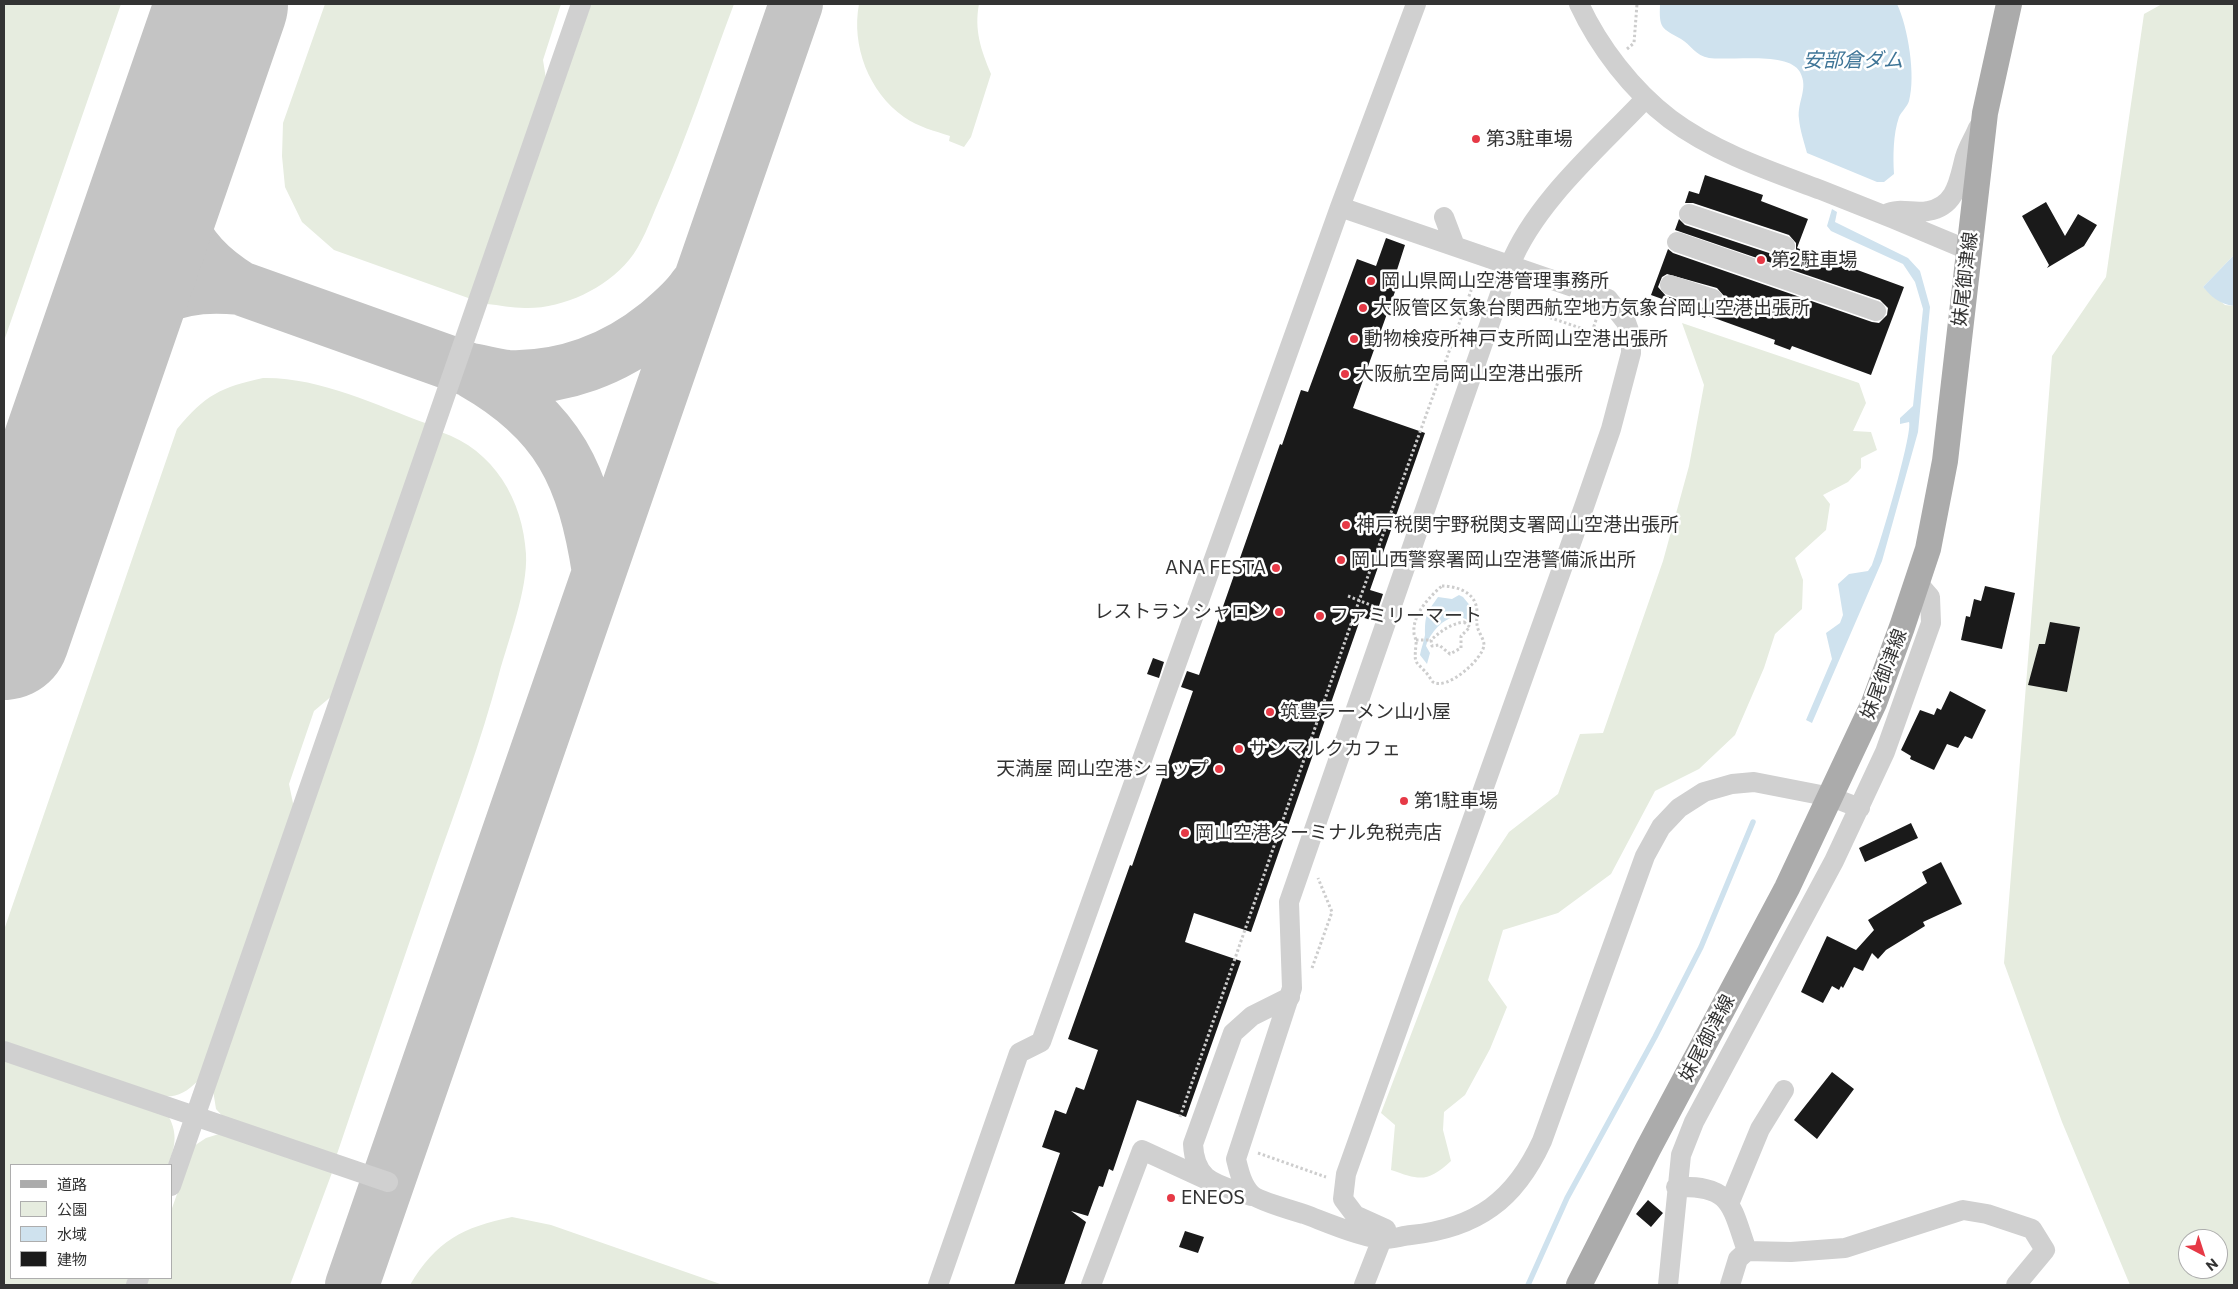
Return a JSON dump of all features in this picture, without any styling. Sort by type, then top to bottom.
[{"type":"main road","name":"妹尾御津線","points":[[1579,1285],[1648,1149],[1787,888],[1831,797],[1874,704],[1917,582],[1928,549],[1945,461],[1985,113],[2009,4]]},
{"type":"street","points":[[172,1183],[581,4]]},
{"type":"street","points":[[938,1285],[1020,1053],[1042,1042],[1340,207],[1416,4]]},
{"type":"street","points":[[1579,4],[1606,49],[1646,98],[1670,119],[1698,137],[1788,178],[1968,250]]},
{"type":"street","points":[[1251,1196],[1241,1179],[1236,1160],[1290,997],[1293,978],[1288,915],[1293,888],[1510,265],[1522,239],[1546,204],[1646,98]]},
{"type":"street","points":[[1884,215],[1894,210],[1929,211],[1943,206],[1960,183],[1966,156],[1985,113]]},
{"type":"street","points":[[1340,207],[1510,265],[1605,301],[1626,322],[1631,336],[1631,353],[1611,429],[1346,1174],[1343,1199],[1355,1215],[1404,1236]]},
{"type":"street","points":[[1689,214],[1785,246]]},
{"type":"street","points":[[1444,217],[1455,246]]},
{"type":"street","points":[[1677,242],[1876,311]]},
{"type":"street","points":[[1670,285],[1713,299]]},
{"type":"street","points":[[1668,1285],[1676,1187],[1681,1155],[1694,1122],[1834,861],[1885,752],[1931,623],[1930,597],[1917,582]]},
{"type":"street","points":[[1091,1285],[1142,1150],[1205,1179],[1339,1227],[1382,1239],[1430,1233],[1449,1228],[1485,1212],[1508,1195],[1530,1168],[1542,1141],[1645,856],[1661,827],[1673,814],[1704,792],[1732,784],[1754,782],[1831,797],[1860,808]]},
{"type":"street","points":[[1205,1179],[1194,1160],[1193,1144],[1233,1033],[1252,1016],[1290,997]]},
{"type":"street","points":[[4,1051],[388,1182]]},
{"type":"street","points":[[1729,1204],[1760,1129],[1784,1090]]},
{"type":"street","points":[[1676,1187],[1693,1186],[1720,1192],[1729,1204],[1747,1251]]},
{"type":"street","points":[[1730,1285],[1738,1259],[1747,1251],[1791,1252],[1845,1248],[1962,1210],[1987,1214],[2032,1229],[2045,1250],[2016,1285]]},
{"type":"street","points":[[1364,1285],[1382,1239]]},
{"type":"path","points":[[1625,50],[1634,43],[1637,4]]},
{"type":"path","points":[[1178,1123],[1360,601],[1480,266]]},
{"type":"path","points":[[1513,322],[1516,313],[1522,308],[1592,332],[1605,301]]},
{"type":"path","points":[[1442,586],[1452,586],[1472,598],[1476,605],[1476,625],[1484,645],[1482,653],[1449,683],[1433,682],[1417,665],[1414,654],[1416,640],[1414,634],[1415,622],[1432,593],[1442,586]]},
{"type":"path","points":[[1416,640],[1431,640],[1453,624],[1464,622],[1470,627]]},
{"type":"path","points":[[1431,640],[1432,646],[1439,645],[1450,654],[1461,648],[1461,636],[1470,627],[1476,625]]},
{"type":"path","points":[[1309,976],[1332,912],[1318,876]]},
{"type":"path","points":[[1256,1153],[1328,1178],[1331,1169]]},
{"type":"green space","points":[[4,4],[121,4],[4,341]]},
{"type":"green space","points":[[325,4],[561,4],[543,60],[546,79],[471,299],[334,250],[302,222],[285,187],[282,156],[283,123]]},
{"type":"green space","points":[[591,4],[734,4],[669,178],[634,254],[608,280],[568,301],[553,305],[525,308],[487,304]]},
{"type":"green space","points":[[859,4],[979,4],[977,23],[979,40],[991,74],[971,137],[964,147],[949,141],[950,136],[904,117],[881,95],[865,67],[860,52],[857,20]]},
{"type":"green space","points":[[2162,4],[2234,4],[2234,255],[2203,287],[2225,305],[2234,306],[2234,1285],[2130,1285],[2062,1122],[2004,963],[2052,356],[2106,277],[2144,14]]},
{"type":"green space","points":[[1682,323],[1859,383],[1866,403],[1853,431],[1871,432],[1877,450],[1861,458],[1861,468],[1848,482],[1823,495],[1830,504],[1826,530],[1795,558],[1803,580],[1802,609],[1775,634],[1764,668],[1735,735],[1699,769],[1655,791],[1611,874],[1558,913],[1503,930],[1488,980],[1507,1007],[1490,1049],[1465,1095],[1444,1112],[1443,1130],[1451,1161],[1429,1176],[1423,1178],[1409,1176],[1391,1170],[1395,1125],[1381,1113],[1460,906],[1509,832],[1558,794],[1580,734],[1603,733],[1663,561],[1689,466],[1704,385]]},
{"type":"green space","points":[[263,378],[305,382],[326,387],[347,393],[428,424],[333,695],[314,711],[289,784],[294,808],[198,1081],[180,1094],[159,1096],[4,1042],[4,930],[177,429],[196,408],[215,394],[236,385]]},
{"type":"green space","points":[[441,432],[460,440],[476,451],[502,479],[512,496],[524,534],[526,568],[524,583],[517,615],[477,749],[336,1157],[228,1122],[216,1109],[213,1090]]},
{"type":"green space","points":[[4,1058],[169,1117],[174,1130],[175,1141],[168,1164],[10,1164],[10,1279],[129,1279],[127,1285],[4,1285]]},
{"type":"green space","points":[[219,1134],[333,1170],[290,1285],[145,1285],[148,1279],[172,1279],[172,1208],[194,1146],[206,1138]]},
{"type":"green space","points":[[512,1217],[551,1225],[723,1285],[410,1285],[430,1257],[452,1238],[479,1226]]},
{"type":"water","name":"安部倉ダム","points":[[1660,4],[1897,4],[1910,52],[1912,79],[1909,101],[1899,117],[1896,131],[1894,174],[1884,182],[1877,182],[1807,153],[1799,119],[1803,84],[1800,72],[1794,65],[1772,59],[1718,59],[1704,57],[1665,29],[1660,18]]},
{"type":"water","points":[[1832,209],[1837,212],[1835,222],[1908,258],[1920,271],[1930,307],[1918,432],[1882,561],[1812,723],[1806,720],[1832,659],[1826,633],[1840,623],[1843,615],[1838,584],[1849,574],[1868,571],[1872,565],[1895,491],[1909,431],[1909,422],[1900,424],[1900,418],[1913,406],[1923,309],[1915,282],[1903,264],[1831,231],[1827,226]]},
{"type":"water","points":[[2234,255],[2234,306],[2224,304],[2203,287]]},
{"type":"water","points":[[1459,595],[1472,608],[1469,621],[1455,617],[1437,628],[1426,646],[1430,653],[1427,664],[1420,655],[1429,611],[1438,597],[1452,599]]},
{"type":"building","name":"第2駐車場","points":[[1705,175],[1763,195],[1761,201],[1808,219],[1797,248],[1904,287],[1871,375],[1792,346],[1790,350],[1774,344],[1775,340],[1706,315],[1705,318],[1689,312],[1690,309],[1651,295],[1668,249],[1673,253],[1872,322],[1879,323],[1887,315],[1888,308],[1880,300],[1675,230],[1679,219],[1685,225],[1781,257],[1788,257],[1796,250],[1796,243],[1789,235],[1693,203],[1685,203],[1689,191],[1699,194]],"holes":[[[1667,274],[1717,288],[1724,296],[1724,303],[1721,308],[1710,310],[1666,296],[1658,287],[1662,277]]]},
{"type":"building","points":[[2046,202],[2065,236],[2078,214],[2097,225],[2084,246],[2047,268],[2049,265],[2022,216]]},
{"type":"building","points":[[1386,238],[1405,245],[1396,273],[1401,275],[1353,408],[1425,433],[1370,590],[1383,594],[1374,621],[1361,617],[1251,932],[1194,913],[1185,942],[1241,961],[1186,1117],[1137,1100],[1113,1171],[1109,1169],[1103,1187],[1099,1186],[1088,1216],[1071,1211],[1086,1222],[1064,1285],[1014,1285],[1060,1153],[1042,1147],[1055,1110],[1066,1114],[1076,1087],[1084,1090],[1098,1050],[1068,1039],[1130,865],[1132,866],[1193,691],[1181,687],[1187,671],[1199,675],[1280,444],[1282,445],[1301,390],[1308,392],[1357,259],[1376,266]]},
{"type":"building","points":[[1985,586],[2015,593],[2002,649],[1961,640],[1966,616],[1970,617],[1974,599],[1981,601]]},
{"type":"building","points":[[2050,622],[2080,627],[2067,692],[2028,685],[2039,644],[2045,644]]},
{"type":"building","points":[[1153,658],[1164,662],[1159,678],[1147,674]]},
{"type":"building","points":[[1950,691],[1986,710],[1972,739],[1965,736],[1958,748],[1947,744],[1934,770],[1910,759],[1911,756],[1901,750],[1920,710],[1934,715],[1937,708],[1941,710]]},
{"type":"building","points":[[1911,823],[1918,838],[1865,862],[1859,848]]},
{"type":"building","points":[[1941,862],[1962,904],[1923,922],[1925,926],[1886,950],[1878,959],[1872,953],[1863,971],[1854,967],[1843,988],[1841,986],[1839,990],[1832,986],[1823,1003],[1801,992],[1827,936],[1856,950],[1874,930],[1868,920],[1927,883],[1922,872]]},
{"type":"building","points":[[1832,1072],[1854,1089],[1817,1139],[1794,1120]]},
{"type":"building","points":[[1648,1200],[1663,1213],[1651,1227],[1636,1214]]},
{"type":"building","points":[[1185,1231],[1204,1237],[1198,1253],[1179,1247]]},
{"type":"waterway","points":[[1528,1285],[1567,1198],[1655,1037],[1701,947],[1753,822]]},
{"type":"taxiway","points":[[352,1285],[796,4]]},
{"type":"taxiway","points":[[179,126],[173,177],[174,199],[179,219],[187,238],[217,272],[240,288],[470,370],[508,377],[528,377],[568,370],[606,357],[624,348],[657,325],[678,307],[695,287]]},
{"type":"taxiway","points":[[102,355],[130,320],[160,298],[195,288],[240,288]]},
{"type":"taxiway","points":[[473,372],[527,410],[547,432],[563,454],[585,507],[599,572]]},
{"type":"runway","points":[[4,634],[222,4]]},
{"type":"place","name":"第3駐車場","points":[[1476,139]]},
{"type":"place","name":"第2駐車場","points":[[1761,260]]},
{"type":"place","name":"岡山県岡山空港管理事務所","points":[[1371,281]]},
{"type":"place","name":"大阪管区気象台関西航空地方気象台岡山空港出張所","points":[[1363,308]]},
{"type":"place","name":"動物検疫所神戸支所岡山空港出張所","points":[[1354,339]]},
{"type":"place","name":"大阪航空局岡山空港出張所","points":[[1345,374]]},
{"type":"place","name":"神戸税関宇野税関支署岡山空港出張所","points":[[1346,525]]},
{"type":"place","name":"岡山西警察署岡山空港警備派出所","points":[[1341,560]]},
{"type":"place","name":"ANA FESTA","points":[[1276,568]]},
{"type":"place","name":"レストラン シャロン","points":[[1279,612]]},
{"type":"place","name":"ファミリーマート","points":[[1320,616]]},
{"type":"place","name":"筑豊ラーメン山小屋","points":[[1270,712]]},
{"type":"place","name":"サンマルクカフェ","points":[[1239,749]]},
{"type":"place","name":"天満屋 岡山空港ショップ","points":[[1219,769]]},
{"type":"place","name":"第1駐車場","points":[[1404,801]]},
{"type":"place","name":"岡山空港ターミナル免税売店","points":[[1185,833]]},
{"type":"place","name":"ENEOS","points":[[1171,1198]]}]
